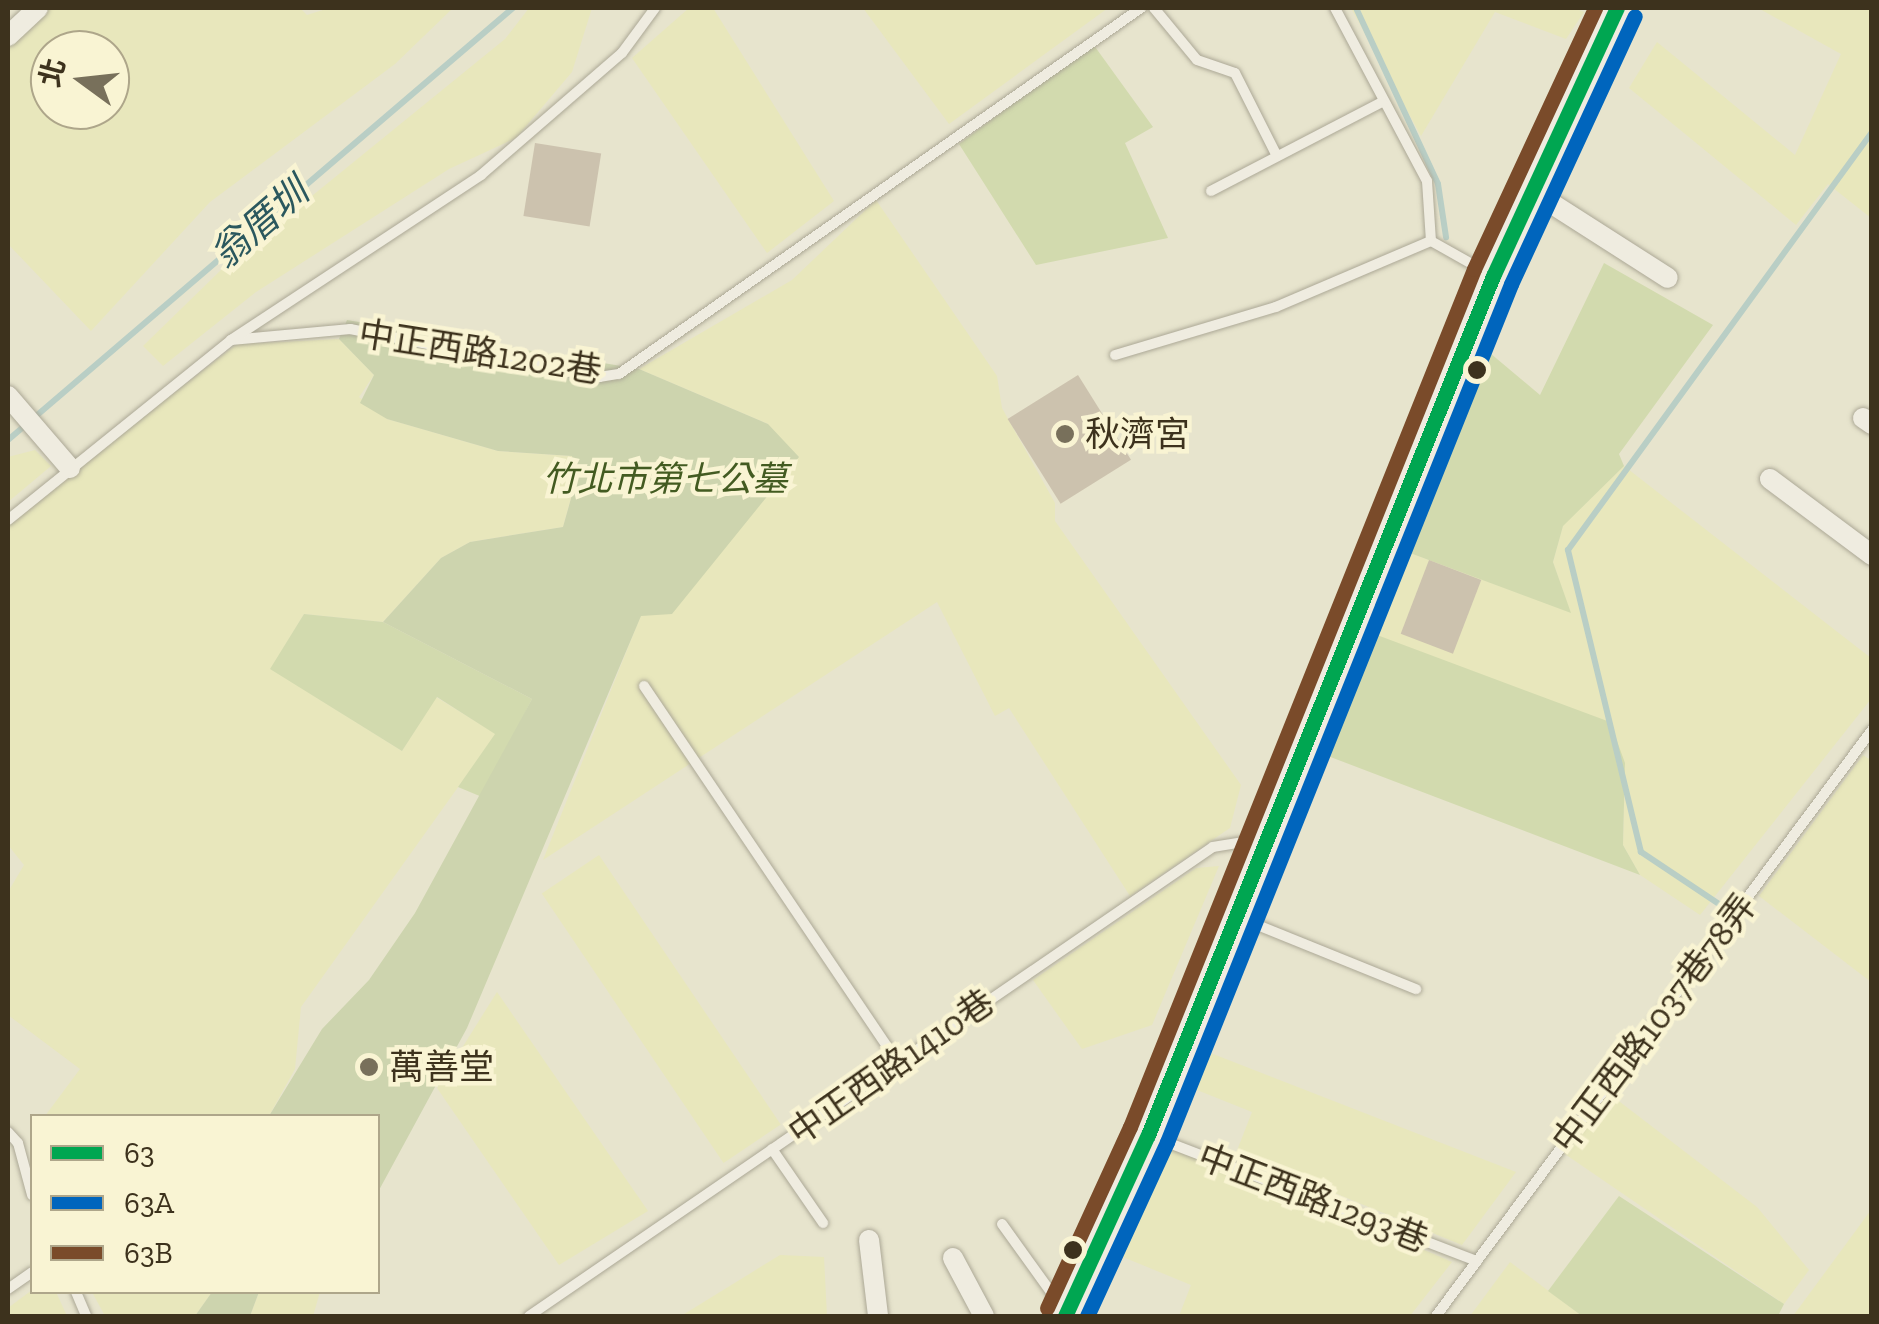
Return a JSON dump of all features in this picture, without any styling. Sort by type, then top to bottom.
[{"type":"main road","points":[[1064,1316],[1148,1135],[1262,838],[1493,276],[1617,8]]},
{"type":"street","points":[[8,36],[38,8]]},
{"type":"street","points":[[1532,191],[1668,278]]},
{"type":"street","points":[[8,396],[70,468]]},
{"type":"street","points":[[1770,479],[1872,554]]},
{"type":"street","points":[[869,1240],[878,1316]]},
{"type":"street","points":[[953,1258],[984,1316]]},
{"type":"lane","points":[[8,520],[230,340],[481,176],[622,53],[656,8]]},
{"type":"lane","name":"中正西路1202巷","points":[[230,340],[350,329],[598,377],[618,374],[1141,8]]},
{"type":"lane","points":[[1154,8],[1197,60],[1235,73],[1277,156]]},
{"type":"lane","points":[[1336,8],[1382,102],[1427,181],[1431,241]]},
{"type":"lane","points":[[1211,191],[1382,102]]},
{"type":"lane","points":[[1431,241],[1493,276]]},
{"type":"lane","points":[[1115,355],[1276,307],[1431,241]]},
{"type":"lane","points":[[644,686],[898,1062]]},
{"type":"lane","name":"中正西路1037巷78弄","points":[[1436,1316],[1872,730]]},
{"type":"lane","name":"中正西路1410巷","points":[[528,1316],[1213,847],[1262,838]]},
{"type":"lane","points":[[1234,915],[1416,990]]},
{"type":"lane","points":[[8,1132],[18,1143],[30,1188]]},
{"type":"lane","name":"中正西路1293巷","points":[[1148,1135],[1477,1261]]},
{"type":"lane","points":[[772,1149],[823,1223]]},
{"type":"lane","points":[[1002,1224],[1064,1316]]},
{"type":"lane","points":[[8,1289],[30,1273]]},
{"type":"green space","points":[[46,8],[300,8],[307,15],[329,8],[453,8],[395,64],[210,202],[91,331],[8,244],[8,43]]},
{"type":"green space","points":[[529,8],[592,8],[572,72],[516,138],[449,169],[256,292],[163,366],[143,346],[222,269],[505,39]]},
{"type":"green space","points":[[689,8],[713,8],[834,201],[767,253],[632,58]]},
{"type":"green space","points":[[863,8],[1108,8],[949,124]]},
{"type":"green space","points":[[1351,8],[1574,8],[1584,12],[1566,39],[1495,12],[1421,136]]},
{"type":"green space","points":[[1758,8],[1871,8],[1871,218],[1828,184],[1796,225],[1629,88],[1657,42],[1795,155],[1841,54]]},
{"type":"green space","points":[[1093,44],[1153,127],[1125,143],[1168,238],[1036,265],[959,144]]},
{"type":"green space","points":[[876,200],[997,376],[1002,408],[1055,503],[1055,521],[1241,785],[1230,828],[1130,896],[1009,708],[995,716],[937,602],[543,860],[641,615],[768,424],[639,369],[792,280]]},
{"type":"green space","points":[[1604,263],[1713,325],[1619,454],[1624,466],[1563,526],[1553,562],[1571,613],[1402,550],[1484,348],[1540,395]]},
{"type":"green space","name":"竹北市第七公墓","points":[[347,320],[639,369],[768,424],[799,457],[672,614],[641,616],[467,1028],[380,1188],[380,1114],[270,1114],[322,1029],[369,980],[415,913],[532,699],[383,622],[441,558],[470,542],[563,527],[577,477],[572,456],[498,451],[387,419],[360,403],[374,375],[339,339]]},
{"type":"green space","points":[[339,339],[374,375],[359,397],[387,419],[498,451],[572,456],[577,477],[563,527],[470,542],[441,558],[383,622],[304,614],[271,669],[402,751],[436,697],[496,734],[301,1007],[295,1069],[270,1114],[46,1114],[80,1069],[8,1015],[8,892],[24,865],[8,845],[8,522],[237,344]]},
{"type":"green space","points":[[35,450],[51,466],[8,502],[8,457]]},
{"type":"green space","points":[[1624,466],[1871,658],[1871,699],[1700,915],[1640,875],[1623,845],[1625,763],[1369,632],[1402,550],[1570,612],[1553,562],[1563,525]]},
{"type":"green space","points":[[304,614],[383,622],[532,699],[482,797],[458,787],[495,734],[437,697],[402,751],[270,669]]},
{"type":"green space","points":[[1369,632],[1610,722],[1625,763],[1623,845],[1640,875],[1320,753]]},
{"type":"green space","points":[[1863,755],[1872,761],[1871,982],[1759,896]]},
{"type":"green space","points":[[599,855],[781,1124],[724,1163],[542,894]]},
{"type":"green space","points":[[1219,866],[1152,1025],[1082,1049],[1033,980],[1196,868]]},
{"type":"green space","points":[[497,992],[648,1211],[559,1265],[437,1088]]},
{"type":"green space","points":[[1208,1052],[1516,1172],[1462,1245],[1236,1153],[1252,1112],[1182,1084]]},
{"type":"green space","points":[[1607,1092],[1757,1207],[1809,1270],[1784,1304],[1559,1150]]},
{"type":"green space","points":[[1163,1136],[1452,1262],[1410,1316],[1179,1316],[1191,1285],[1118,1255]]},
{"type":"green space","points":[[1619,1196],[1784,1304],[1778,1316],[1582,1316],[1548,1291]]},
{"type":"green space","points":[[1871,1210],[1871,1316],[1793,1316]]},
{"type":"green space","points":[[780,1255],[824,1257],[827,1316],[681,1316]]},
{"type":"green space","points":[[1510,1262],[1582,1316],[1470,1316]]},
{"type":"green space","points":[[30,1292],[57,1294],[67,1316],[8,1316],[8,1308]]},
{"type":"green space","points":[[93,1294],[211,1294],[195,1316],[105,1316]]},
{"type":"green space","points":[[211,1294],[258,1294],[250,1316],[195,1316]]},
{"type":"green space","points":[[258,1294],[319,1294],[313,1316],[250,1316]]},
{"type":"building","points":[[535,143],[601,153],[590,227],[523,216]]},
{"type":"building","name":"秋濟宮","points":[[1078,375],[1131,460],[1061,504],[1008,419]]},
{"type":"building","points":[[1429,560],[1481,580],[1453,654],[1401,634]]},
{"type":"waterway","name":"翁厝圳","points":[[8,440],[513,8]]},
{"type":"waterway","points":[[1356,8],[1438,184],[1446,237]]},
{"type":"waterway","points":[[1629,25],[1637,8]]},
{"type":"waterway","points":[[1719,904],[1641,852],[1568,550],[1872,132]]},
{"type":"transit line","name":"63B","points":[[1047,1308],[1130,1127],[1474,269],[1595,8]]},
{"type":"transit line","name":"63","points":[[1065,1316],[1148,1135],[1493,276],[1617,8]]},
{"type":"transit line","name":"63A","points":[[1087,1316],[1167,1142],[1511,284],[1635,16]]},
{"type":"place","name":"秋濟宮","points":[[1065,434]]},
{"type":"place","name":"萬善堂","points":[[369,1067]]}]
